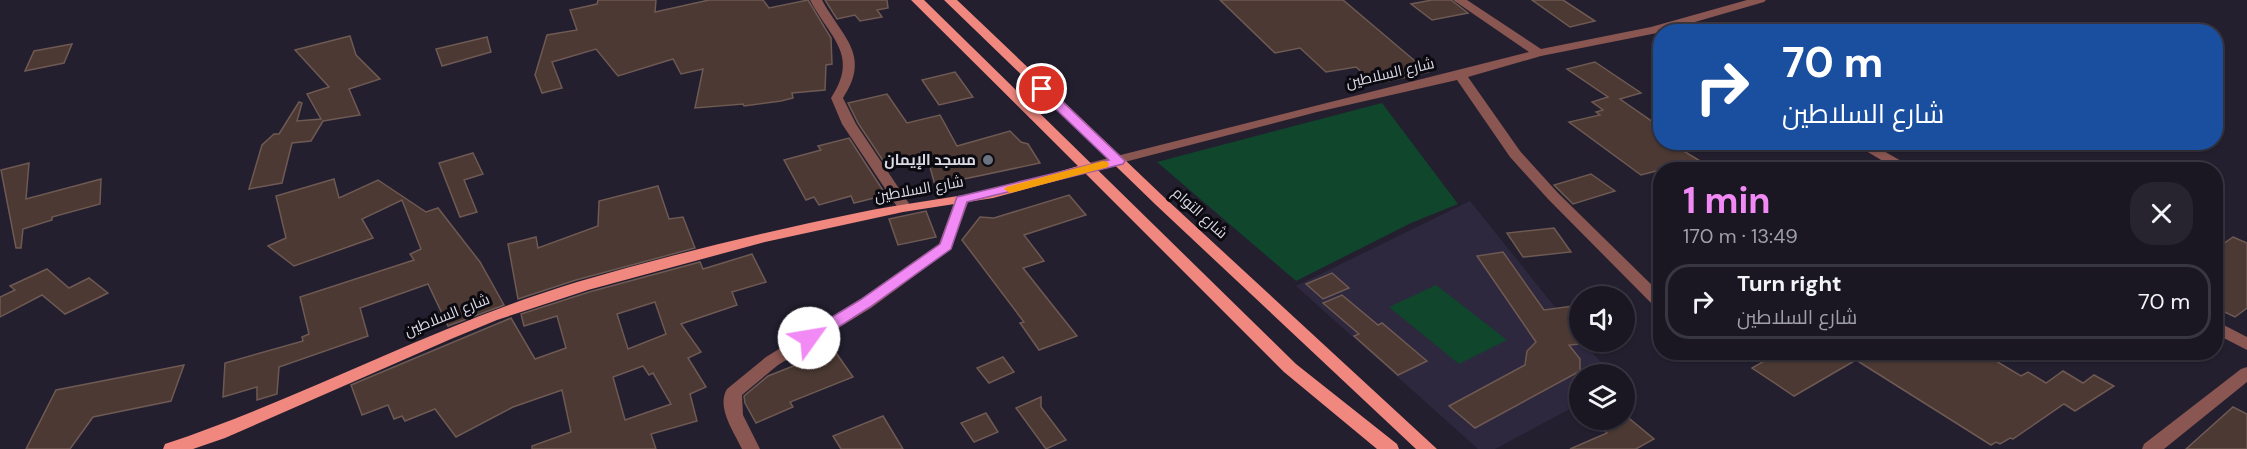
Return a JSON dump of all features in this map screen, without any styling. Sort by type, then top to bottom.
[{"type":"main road","points":[[917,0],[1290,368],[1390,449]]},
{"type":"main road","name":"شارع التوام","points":[[950,0],[1118,161],[1428,449]]},
{"type":"main road","name":"شارع السلاطين","points":[[172,449],[233,428],[445,333],[520,306],[625,274],[905,208],[962,200],[1030,185],[1086,168]]},
{"type":"street","points":[[816,0],[823,15],[848,49],[850,75],[837,98],[849,124],[905,208]]},
{"type":"street","points":[[1459,0],[1539,53]]},
{"type":"street","name":"شارع السلاطين","points":[[1680,24],[1760,0]]},
{"type":"street","name":"شارع السلاطين","points":[[1086,168],[1315,109],[1460,75],[1539,53],[1653,32]]},
{"type":"street","points":[[1460,75],[1515,154],[1553,196],[1653,295]]},
{"type":"street","points":[[1872,150],[1895,162]]},
{"type":"street","points":[[751,449],[734,415],[733,393],[772,361],[865,304],[946,246],[962,200]]},
{"type":"street","points":[[2223,331],[2247,344]]},
{"type":"street","points":[[2151,449],[2247,373]]},
{"type":"shaded area","points":[[1470,201],[1569,325],[1569,352],[1592,352],[1602,364],[1569,364],[1569,409],[1495,449],[1478,449],[1296,286]]},
{"type":"green space","points":[[1382,103],[1458,204],[1411,223],[1296,281],[1157,162]]},
{"type":"green space","points":[[1436,285],[1507,340],[1459,364],[1389,307]]},
{"type":"building","points":[[598,0],[656,0],[655,12],[709,0],[763,0],[769,8],[808,0],[831,38],[832,64],[826,65],[825,90],[792,93],[793,98],[781,101],[744,106],[743,104],[695,108],[703,69],[681,74],[673,59],[618,76],[596,49],[552,62],[562,88],[542,93],[535,75],[547,35],[577,30],[570,10],[597,4]]},
{"type":"building","points":[[825,0],[887,0],[888,8],[877,10],[882,17],[860,21],[855,15],[837,19]]},
{"type":"building","points":[[1220,0],[1343,0],[1428,72],[1375,84],[1356,67],[1326,72],[1300,48],[1275,53]]},
{"type":"building","points":[[1432,0],[1451,0],[1468,13],[1432,20],[1411,4]]},
{"type":"building","points":[[1532,0],[1563,0],[1595,21],[1570,27]]},
{"type":"building","points":[[350,36],[356,55],[380,79],[349,89],[360,115],[323,121],[311,141],[292,143],[282,183],[249,189],[262,145],[274,134],[279,134],[299,102],[302,103],[297,121],[321,119],[307,94],[329,87],[295,50]]},
{"type":"building","points":[[487,37],[491,52],[442,66],[436,49]]},
{"type":"building","points":[[72,44],[64,63],[25,71],[34,51]]},
{"type":"building","points":[[1595,62],[1641,93],[1620,99],[1653,122],[1653,150],[1682,150],[1702,162],[1653,162],[1653,172],[1641,175],[1569,122],[1600,115],[1596,112],[1603,110],[1592,102],[1608,97],[1567,69]]},
{"type":"building","points":[[955,72],[973,97],[939,105],[922,80]]},
{"type":"building","points":[[887,94],[907,123],[940,115],[957,146],[1010,131],[1021,142],[1028,144],[1040,163],[935,185],[926,153],[886,165],[858,123],[848,103]]},
{"type":"building","points":[[849,138],[886,195],[854,203],[851,196],[819,205],[814,197],[806,200],[784,160],[821,150],[818,146]]},
{"type":"building","points":[[473,153],[483,174],[464,180],[477,212],[460,217],[439,163]]},
{"type":"building","points":[[29,163],[26,199],[101,179],[100,204],[52,217],[52,220],[23,229],[21,248],[16,248],[1,170]]},
{"type":"building","points":[[1591,174],[1615,191],[1573,204],[1554,185]]},
{"type":"building","points":[[334,179],[339,198],[378,180],[426,212],[438,208],[480,262],[504,305],[448,326],[428,284],[360,308],[368,336],[279,367],[277,394],[257,400],[257,387],[223,397],[225,363],[303,341],[302,337],[309,334],[300,297],[414,260],[410,254],[421,249],[402,200],[362,219],[373,238],[294,266],[268,246],[286,238],[276,196]]},
{"type":"building","points":[[658,186],[669,219],[683,217],[695,248],[576,280],[518,299],[508,244],[536,237],[538,248],[598,226],[599,201]]},
{"type":"building","points":[[1069,195],[1086,215],[1024,235],[1044,261],[1023,268],[1077,336],[1039,350],[1020,323],[1024,322],[962,240],[980,217],[994,218]]},
{"type":"building","points":[[926,211],[936,237],[898,245],[889,219]]},
{"type":"building","points":[[1554,228],[1571,252],[1523,257],[1507,233]]},
{"type":"building","points":[[2233,237],[2247,243],[2247,308],[2235,317],[2223,311],[2223,244]]},
{"type":"building","points":[[1503,252],[1544,310],[1569,307],[1569,352],[1574,352],[1580,359],[1580,364],[1569,364],[1569,377],[1475,428],[1449,406],[1525,365],[1527,351],[1536,342],[1477,256]]},
{"type":"building","points":[[752,254],[766,282],[732,292],[737,305],[681,324],[701,352],[688,358],[706,387],[690,394],[697,421],[651,434],[656,449],[532,449],[532,446],[571,432],[562,390],[513,407],[456,437],[435,409],[405,421],[402,416],[394,419],[388,405],[362,415],[351,385],[511,318],[535,359],[566,348],[557,316],[524,326],[521,314],[589,292],[700,262],[703,269]],"holes":[[[655,302],[666,334],[628,349],[617,314]],[[643,366],[649,375],[653,373],[671,404],[625,420],[613,377]]]},
{"type":"building","points":[[47,269],[69,288],[89,278],[108,293],[65,314],[42,295],[0,317],[0,297],[15,290],[10,286]]},
{"type":"building","points":[[1332,273],[1349,288],[1323,299],[1306,284]]},
{"type":"building","points":[[1342,295],[1378,325],[1382,323],[1427,361],[1398,375],[1354,336],[1359,334],[1323,303]]},
{"type":"building","points":[[834,350],[853,377],[790,402],[793,407],[756,423],[745,403],[744,396],[768,376]]},
{"type":"building","points":[[1003,357],[1014,372],[989,383],[977,368]]},
{"type":"building","points":[[1766,360],[1856,360],[1794,396],[1752,368]]},
{"type":"building","points":[[1856,360],[1994,360],[2021,376],[2028,372],[2046,383],[2063,371],[2083,383],[2094,375],[2114,386],[2075,411],[2064,404],[2013,439],[1991,445]]},
{"type":"building","points":[[184,365],[171,401],[93,417],[70,449],[26,449],[56,390]]},
{"type":"building","points":[[1041,397],[1041,407],[1066,440],[1046,449],[1016,408]]},
{"type":"building","points":[[2233,407],[2247,414],[2247,449],[2186,449]]},
{"type":"building","points":[[986,413],[998,432],[974,442],[961,423]]},
{"type":"building","points":[[883,416],[903,449],[841,449],[833,436]]},
{"type":"building","points":[[1635,423],[1654,439],[1636,449],[1570,449],[1607,433],[1604,430],[1635,430]]},
{"type":"slow traffic","points":[[1010,189],[1103,164]]},
{"type":"place","name":"مسجد الإيمان","points":[[988,160]]},
{"type":"route","points":[[809,338],[865,304],[946,246],[962,200],[1030,185],[1118,161],[1042,89]]}]
